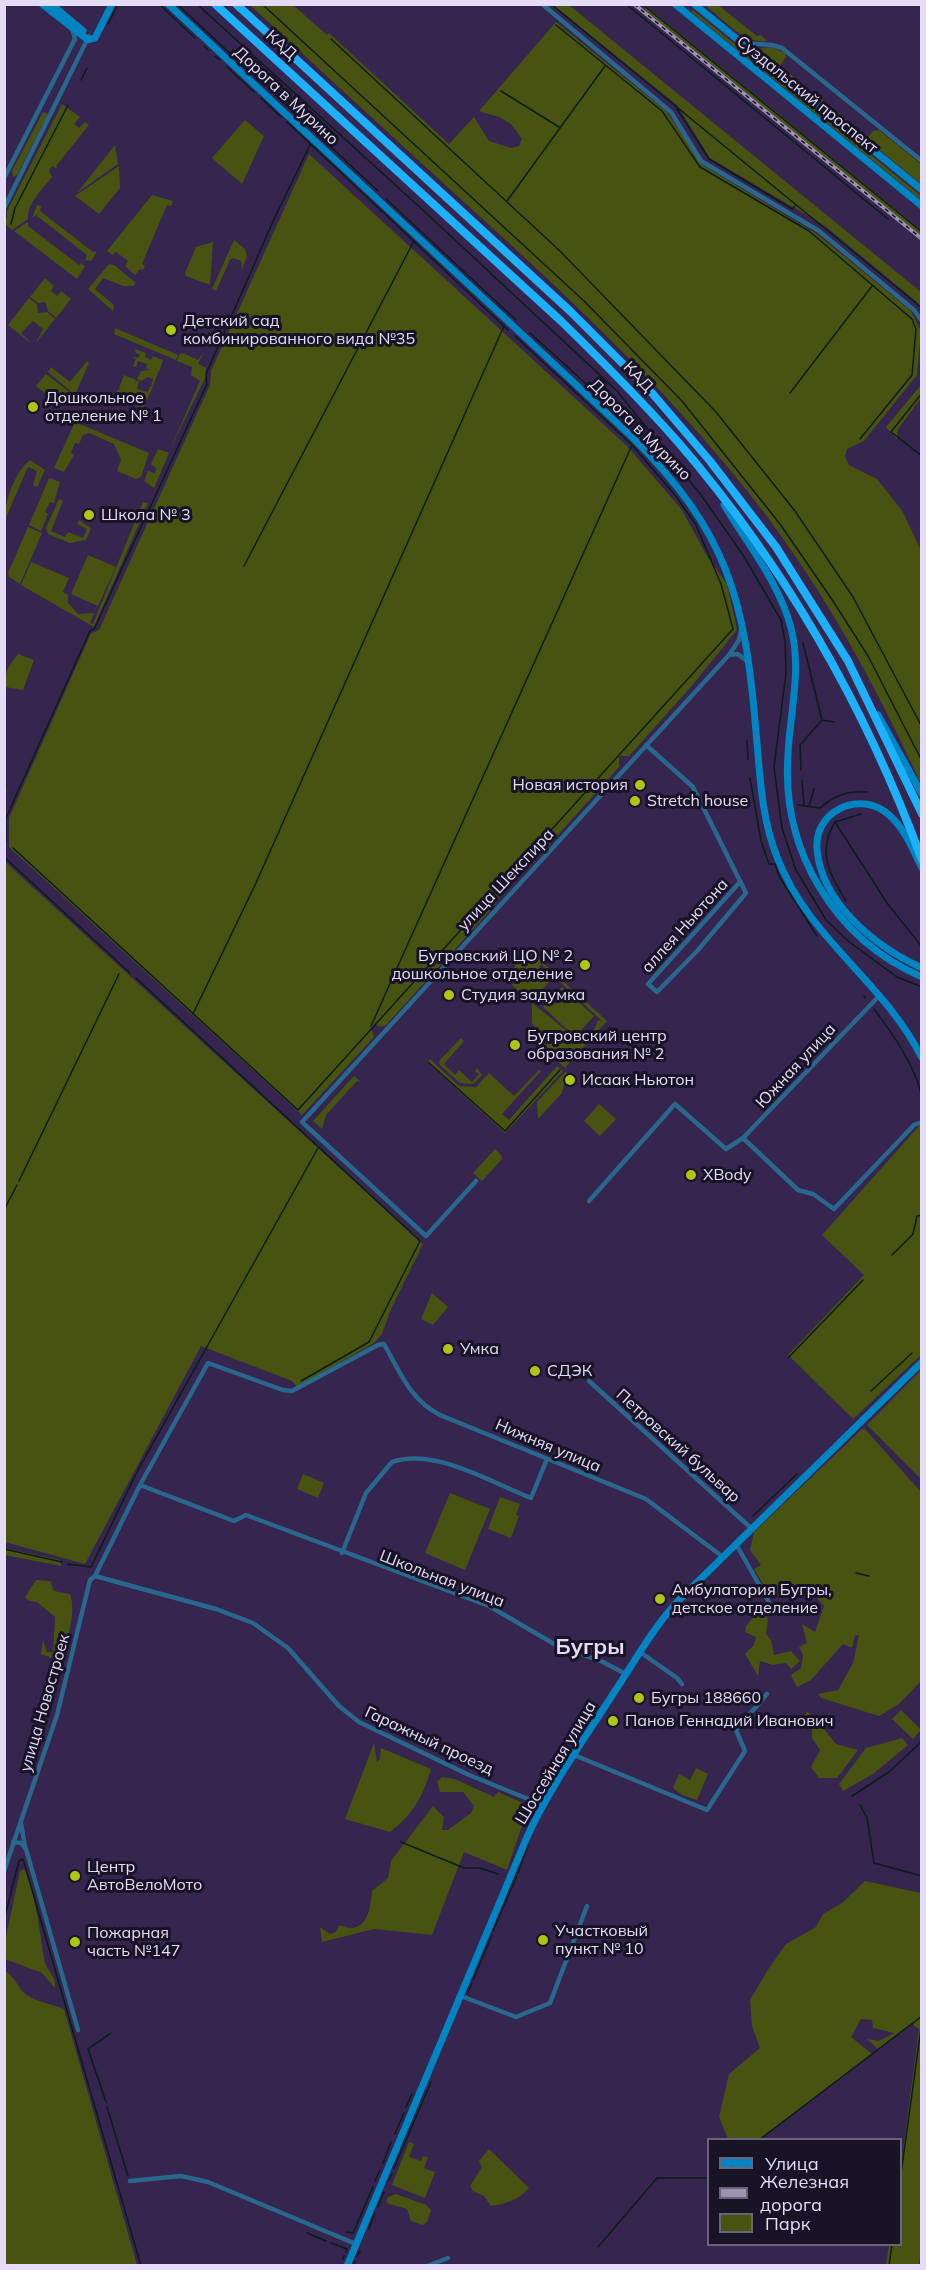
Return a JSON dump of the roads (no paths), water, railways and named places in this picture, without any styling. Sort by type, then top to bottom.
[{"type":"highway","name":"КАД","points":[[215,4],[569,329],[655,417],[710,482],[801,608],[863,723],[921,860]]},
{"type":"highway","name":"КАД","points":[[236,4],[570,311],[652,393],[738,495],[770,538],[820,616],[862,689],[921,814]]},
{"type":"main road","points":[[42,4],[90,40]]},
{"type":"main road","points":[[51,4],[90,40]]},
{"type":"main road","points":[[90,40],[112,4]]},
{"type":"main road","name":"Дорога в Мурино","points":[[168,4],[649,454],[681,491],[714,539],[733,583],[747,644],[764,807],[776,855],[809,918],[880,995],[904,1026],[921,1058]]},
{"type":"main road","name":"Суздальский проспект","points":[[675,4],[921,206]]},
{"type":"main road","name":"Суздальский проспект","points":[[694,4],[921,190]]},
{"type":"main road","points":[[710,482],[780,596],[791,628],[796,676],[787,779],[792,817],[809,869],[824,897],[843,921],[880,954],[921,977]]},
{"type":"main road","points":[[862,689],[921,794]]},
{"type":"main road","points":[[921,868],[900,826],[875,807],[855,804],[844,806],[825,821],[819,833],[817,847],[819,865],[840,904],[885,947],[921,968]]},
{"type":"main road","name":"Шоссейная улица","points":[[347,2265],[543,1804],[574,1755],[670,1609],[921,1362]]},
{"type":"street","points":[[542,4],[670,112],[701,161],[819,231],[914,310],[921,321]]},
{"type":"street","points":[[5,178],[75,39],[72,28]]},
{"type":"street","points":[[4,208],[90,40],[75,39]]},
{"type":"street","points":[[742,43],[782,48],[921,162]]},
{"type":"street","points":[[5,178],[19,179]]},
{"type":"street","points":[[5,178],[15,187]]},
{"type":"street","points":[[729,655],[741,634],[741,616]]},
{"type":"street","points":[[729,655],[747,644]]},
{"type":"street","points":[[729,655],[742,655],[750,668]]},
{"type":"street","name":"улица Шекспира","points":[[476,1181],[426,1236],[302,1122],[729,655]]},
{"type":"street","points":[[646,745],[693,787],[740,882]]},
{"type":"street","name":"аллея Ньютона","points":[[740,882],[746,893],[698,950],[657,992],[648,984],[740,882]]},
{"type":"street","name":"Южная улица","points":[[589,1201],[675,1104],[726,1149],[742,1138],[880,995]]},
{"type":"street","points":[[742,1138],[798,1190],[813,1194],[834,1209],[915,1125],[921,1122]]},
{"type":"street","name":"Нижняя улица","points":[[382,1344],[413,1396],[422,1405],[440,1415],[646,1499],[723,1557]]},
{"type":"street","name":"улица Новостроек","points":[[4,1871],[57,1715],[89,1584],[140,1485],[208,1363],[283,1390],[292,1391],[382,1344]]},
{"type":"street","name":"Петровский бульвар","points":[[588,1381],[752,1529]]},
{"type":"street","points":[[342,1552],[366,1493],[392,1462],[416,1458],[437,1462],[531,1498],[547,1459]]},
{"type":"street","name":"Школьная улица","points":[[140,1485],[234,1521],[246,1515],[489,1606],[556,1645],[603,1662],[626,1674]]},
{"type":"street","points":[[736,1544],[770,1604]]},
{"type":"street","name":"Гаражный проезд","points":[[95,1576],[226,1612],[253,1623],[288,1648],[339,1706],[359,1722],[484,1781],[543,1804]]},
{"type":"street","points":[[640,1652],[682,1684]]},
{"type":"street","points":[[574,1755],[707,1810],[745,1751],[736,1730],[767,1694]]},
{"type":"street","points":[[21,1821],[26,1849],[78,2030]]},
{"type":"street","points":[[13,1842],[21,1843],[26,1849]]},
{"type":"street","points":[[460,1996],[516,2017],[550,2003],[587,1906]]},
{"type":"street","points":[[130,2181],[181,2176],[208,2182],[356,2244]]},
{"type":"street","points":[[427,2265],[448,2258]]},
{"type":"waterway","points":[[108,24],[118,4]]},
{"type":"waterway","points":[[159,4],[195,38]]},
{"type":"waterway","points":[[177,4],[265,86]]},
{"type":"waterway","points":[[197,4],[617,391],[701,495],[743,555],[781,620],[785,641],[786,673],[774,767],[782,828],[796,870],[826,920],[848,941],[897,977],[922,987]]},
{"type":"waterway","points":[[262,4],[584,301],[682,401],[780,524],[833,601],[868,656],[922,761]]},
{"type":"waterway","points":[[551,4],[922,308]]},
{"type":"waterway","points":[[626,4],[888,219]]},
{"type":"waterway","points":[[642,4],[922,232]]},
{"type":"waterway","points":[[556,25],[662,111],[700,167],[809,231],[912,319],[916,329],[912,375],[860,439]]},
{"type":"waterway","points":[[331,39],[560,251],[716,412],[795,511],[853,597],[922,727]]},
{"type":"waterway","points":[[204,46],[208,50]]},
{"type":"waterway","points":[[215,56],[220,60]]},
{"type":"waterway","points":[[507,201],[605,66]]},
{"type":"waterway","points":[[227,67],[254,92]]},
{"type":"waterway","points":[[81,80],[87,68]]},
{"type":"waterway","points":[[501,91],[559,127]]},
{"type":"waterway","points":[[274,94],[378,191]]},
{"type":"waterway","points":[[261,98],[281,117]]},
{"type":"waterway","points":[[11,224],[15,208],[68,105]]},
{"type":"waterway","points":[[677,109],[709,159],[792,209],[795,206]]},
{"type":"waterway","points":[[287,122],[508,330]]},
{"type":"waterway","points":[[6,842],[6,818],[90,631],[94,629],[207,384],[206,374],[275,217],[310,145]]},
{"type":"waterway","points":[[386,199],[516,320]]},
{"type":"waterway","points":[[244,566],[414,241]]},
{"type":"waterway","points":[[790,393],[872,286]]},
{"type":"waterway","points":[[193,1014],[256,883],[504,326]]},
{"type":"waterway","points":[[530,333],[594,391]]},
{"type":"waterway","points":[[13,848],[298,1110],[733,629],[721,584],[696,525],[675,495],[632,445],[515,336]]},
{"type":"waterway","points":[[922,393],[891,432],[922,456]]},
{"type":"waterway","points":[[371,1026],[632,445]]},
{"type":"waterway","points":[[803,643],[822,720]]},
{"type":"waterway","points":[[801,770],[800,745],[822,720],[834,722]]},
{"type":"waterway","points":[[747,741],[748,759]]},
{"type":"waterway","points":[[750,778],[761,841],[769,864],[775,864],[779,876],[817,936]]},
{"type":"waterway","points":[[802,781],[804,805]]},
{"type":"waterway","points":[[809,806],[814,789]]},
{"type":"waterway","points":[[798,805],[820,808],[842,795],[867,792]]},
{"type":"waterway","points":[[846,901],[827,863],[827,843],[835,822],[861,814]]},
{"type":"waterway","points":[[835,822],[887,903],[922,947]]},
{"type":"waterway","points":[[4,857],[130,973]]},
{"type":"waterway","points":[[19,1181],[119,974]]},
{"type":"waterway","points":[[136,978],[420,1241],[369,1342],[301,1381]]},
{"type":"waterway","points":[[874,1009],[896,1039],[909,1062],[922,1097]]},
{"type":"waterway","points":[[428,1062],[505,1131],[560,1070]]},
{"type":"waterway","points":[[68,1564],[91,1567],[137,1472],[318,1148]]},
{"type":"waterway","points":[[4,1210],[17,1185]]},
{"type":"waterway","points":[[892,1255],[913,1234],[917,1216],[922,1215]]},
{"type":"waterway","points":[[788,1358],[863,1280]]},
{"type":"waterway","points":[[871,1391],[912,1353]]},
{"type":"waterway","points":[[753,1516],[797,1474]]},
{"type":"waterway","points":[[4,1549],[62,1562]]},
{"type":"waterway","points":[[856,1573],[869,1576]]},
{"type":"waterway","points":[[852,1796],[889,1772],[922,1741]]},
{"type":"waterway","points":[[860,1805],[867,1818],[874,1863],[922,1876]]},
{"type":"waterway","points":[[401,1842],[464,1868],[480,1868],[498,1874]]},
{"type":"waterway","points":[[518,1873],[528,1846]]},
{"type":"waterway","points":[[4,1920],[19,1861],[23,1859],[141,2266]]},
{"type":"waterway","points":[[493,1931],[517,1876]]},
{"type":"waterway","points":[[473,1980],[492,1935]]},
{"type":"waterway","points":[[467,1994],[472,1983]]},
{"type":"waterway","points":[[762,2138],[922,2016]]},
{"type":"waterway","points":[[902,2166],[921,2028]]},
{"type":"waterway","points":[[106,2102],[88,2049],[111,2033]]},
{"type":"waterway","points":[[394,2168],[431,2082]]},
{"type":"waterway","points":[[406,2107],[412,2094]]},
{"type":"waterway","points":[[107,2107],[128,2176]]},
{"type":"waterway","points":[[395,2134],[404,2113]]},
{"type":"waterway","points":[[383,2163],[391,2142]]},
{"type":"waterway","points":[[375,2181],[380,2170]]},
{"type":"waterway","points":[[388,2181],[392,2174]]},
{"type":"waterway","points":[[598,2247],[657,2178],[707,2178]]},
{"type":"waterway","points":[[346,2232],[353,2233],[373,2187]]},
{"type":"waterway","points":[[378,2207],[384,2192]]},
{"type":"waterway","points":[[369,2229],[375,2212]]},
{"type":"waterway","points":[[307,2233],[326,2241]]},
{"type":"waterway","points":[[331,2243],[347,2249],[346,2252]]},
{"type":"waterway","points":[[889,2266],[892,2246]]},
{"type":"waterway","points":[[357,2256],[360,2251]]},
{"type":"waterway","points":[[353,2266],[355,2261]]},
{"type":"waterway","points":[[921,2266],[922,2262]]},
{"type":"railway","points":[[634,4],[922,239]]},
{"type":"place","name":"Детский сад комбинированного вида №35","points":[[171,330]]},
{"type":"place","name":"Дошкольное отделение № 1","points":[[33,407]]},
{"type":"place","name":"Школа № 3","points":[[89,515]]},
{"type":"place","name":"Новая история","points":[[640,785]]},
{"type":"place","name":"Stretch house","points":[[635,801]]},
{"type":"place","name":"Бугровский ЦО № 2 дошкольное отделение","points":[[585,965]]},
{"type":"place","name":"Студия задумка","points":[[449,995]]},
{"type":"place","name":"Бугровский центр образования № 2","points":[[515,1045]]},
{"type":"place","name":"Исаак Ньютон","points":[[570,1080]]},
{"type":"place","name":"XBody","points":[[691,1175]]},
{"type":"place","name":"Умка","points":[[448,1349]]},
{"type":"place","name":"СДЭК","points":[[535,1371]]},
{"type":"place","name":"Амбулатория Бугры, детское отделение","points":[[660,1599]]},
{"type":"place","name":"Бугры 188660","points":[[639,1698]]},
{"type":"place","name":"Панов Геннадий Иванович","points":[[613,1721]]},
{"type":"place","name":"Центр АвтоВелоМото","points":[[75,1876]]},
{"type":"place","name":"Участковый пункт № 10","points":[[543,1940]]},
{"type":"place","name":"Пожарная часть №147","points":[[75,1942]]},
{"type":"district","name":"Бугры","points":[[590,1647]]}]
